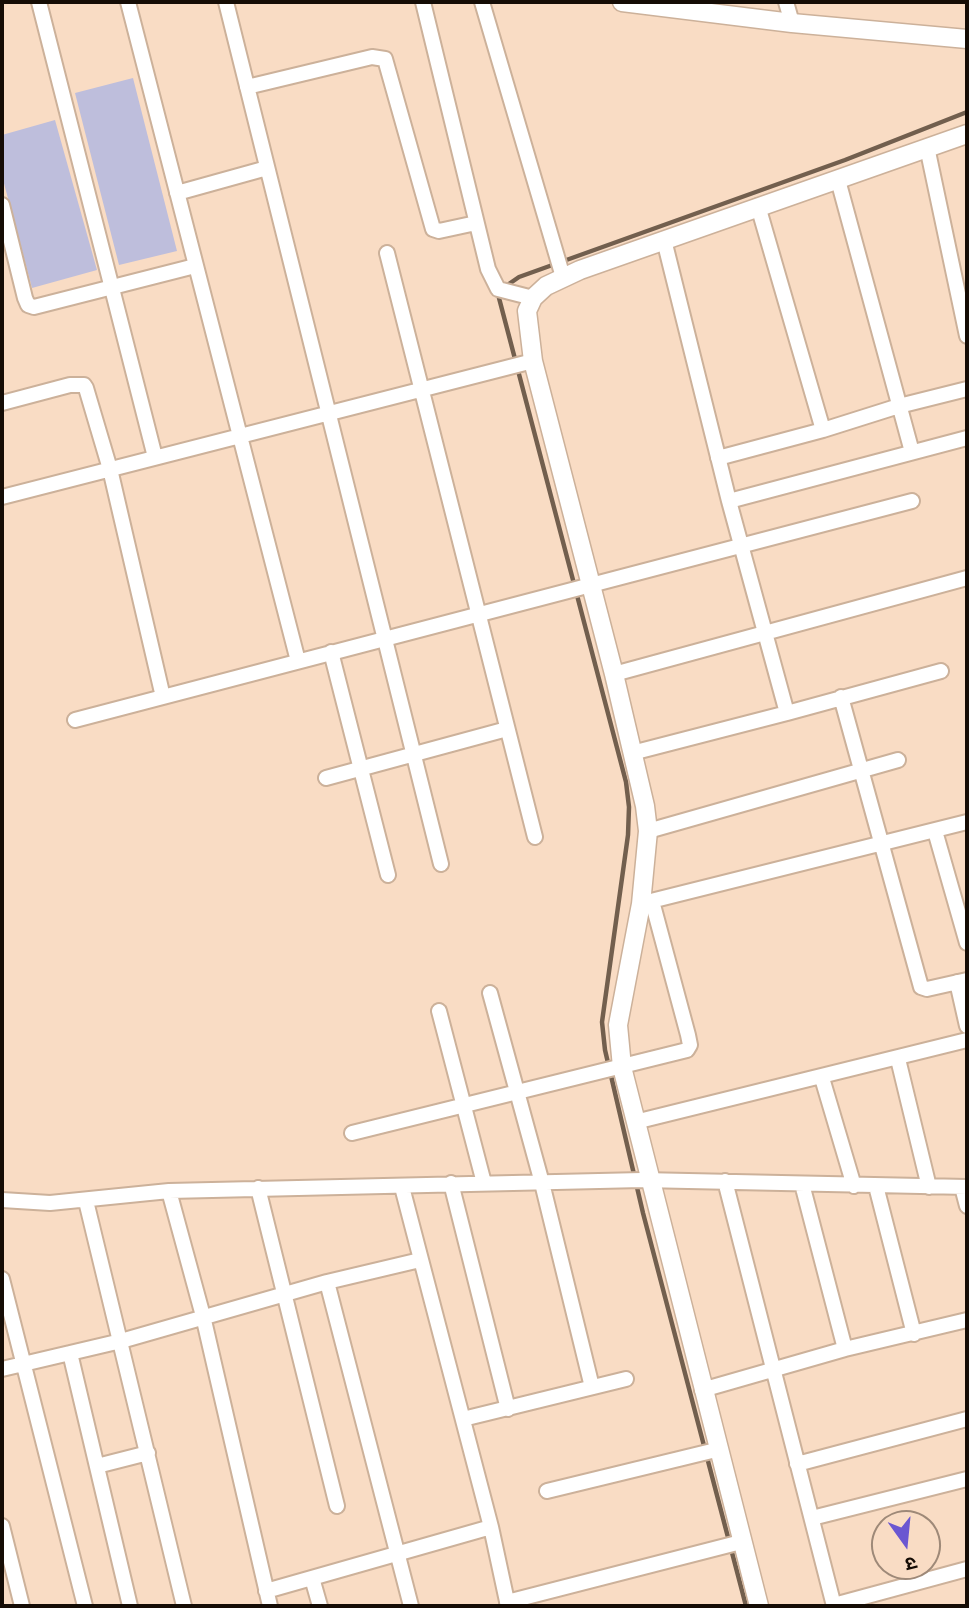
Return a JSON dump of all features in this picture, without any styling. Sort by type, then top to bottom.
[{"type":"street","points":[[39,2],[155,457]]},
{"type":"street","points":[[128,2],[298,660]]},
{"type":"street","points":[[226,2],[441,864]]},
{"type":"street","points":[[423,2],[492,282],[498,289],[533,298]]},
{"type":"street","points":[[482,2],[563,277]]},
{"type":"street","points":[[622,2],[792,23],[967,39]]},
{"type":"street","points":[[786,2],[792,23]]},
{"type":"street","points":[[247,87],[372,57],[385,59],[433,229],[439,232],[476,223]]},
{"type":"street","points":[[759,1606],[720,1449],[647,1181],[622,1067],[618,1026],[647,902],[648,831],[614,674],[533,361],[526,322],[533,298],[563,277],[967,134]]},
{"type":"street","points":[[927,147],[967,337]]},
{"type":"street","points":[[177,193],[267,167]]},
{"type":"street","points":[[838,180],[912,452]]},
{"type":"street","points":[[2,205],[28,305],[34,307],[195,266]]},
{"type":"street","points":[[758,206],[823,430]]},
{"type":"street","points":[[664,240],[729,501],[787,713]]},
{"type":"street","points":[[387,253],[535,837]]},
{"type":"street","points":[[2,497],[533,361]]},
{"type":"street","points":[[2,403],[83,385],[110,469],[163,697]]},
{"type":"street","points":[[719,458],[967,389]]},
{"type":"street","points":[[729,501],[967,438]]},
{"type":"street","points":[[75,720],[912,501]]},
{"type":"street","points":[[614,674],[967,578]]},
{"type":"street","points":[[331,652],[388,875]]},
{"type":"street","points":[[632,753],[942,671]]},
{"type":"street","points":[[841,698],[859,771],[921,987],[927,989],[962,981],[967,1026]]},
{"type":"street","points":[[326,778],[507,729]]},
{"type":"street","points":[[648,831],[898,760]]},
{"type":"street","points":[[647,902],[967,822]]},
{"type":"street","points":[[935,831],[967,943]]},
{"type":"street","points":[[352,1133],[682,1053],[690,1045],[647,902]]},
{"type":"street","points":[[490,993],[542,1183],[593,1387]]},
{"type":"street","points":[[439,1011],[484,1183]]},
{"type":"street","points":[[635,1122],[967,1040]]},
{"type":"street","points":[[898,1059],[929,1187]]},
{"type":"street","points":[[822,1077],[854,1186]]},
{"type":"street","points":[[725,1181],[834,1606],[967,1569]]},
{"type":"street","points":[[2,1200],[86,1201],[169,1191],[258,1188],[725,1181],[965,1187],[967,1206]]},
{"type":"street","points":[[451,1184],[508,1409]]},
{"type":"street","points":[[802,1184],[845,1349]]},
{"type":"street","points":[[876,1186],[914,1334]]},
{"type":"street","points":[[402,1187],[491,1527],[508,1604],[741,1542]]},
{"type":"street","points":[[258,1188],[337,1506]]},
{"type":"street","points":[[169,1191],[204,1316],[270,1606]]},
{"type":"street","points":[[86,1201],[184,1606]]},
{"type":"street","points":[[2,1369],[121,1341],[286,1293],[420,1260]]},
{"type":"street","points":[[2,1279],[85,1606]]},
{"type":"street","points":[[327,1282],[411,1606]]},
{"type":"street","points":[[702,1390],[845,1349],[967,1320]]},
{"type":"street","points":[[70,1353],[130,1606]]},
{"type":"street","points":[[463,1419],[626,1379]]},
{"type":"street","points":[[797,1464],[967,1419]]},
{"type":"street","points":[[547,1491],[720,1449]]},
{"type":"street","points":[[97,1466],[148,1453]]},
{"type":"street","points":[[812,1518],[967,1479]]},
{"type":"street","points":[[2,1526],[22,1606]]},
{"type":"street","points":[[266,1591],[491,1527]]},
{"type":"street","points":[[312,1578],[320,1606]]},
{"type":"building","points":[[133,78],[177,251],[119,265],[75,93]]},
{"type":"building","points":[[55,120],[97,270],[32,288],[2,176],[2,135]]},
{"type":"waterway","points":[[746,1606],[643,1213],[605,1050],[602,1022],[628,835],[626,782],[499,298],[506,286],[519,277],[845,160],[967,112]]}]
